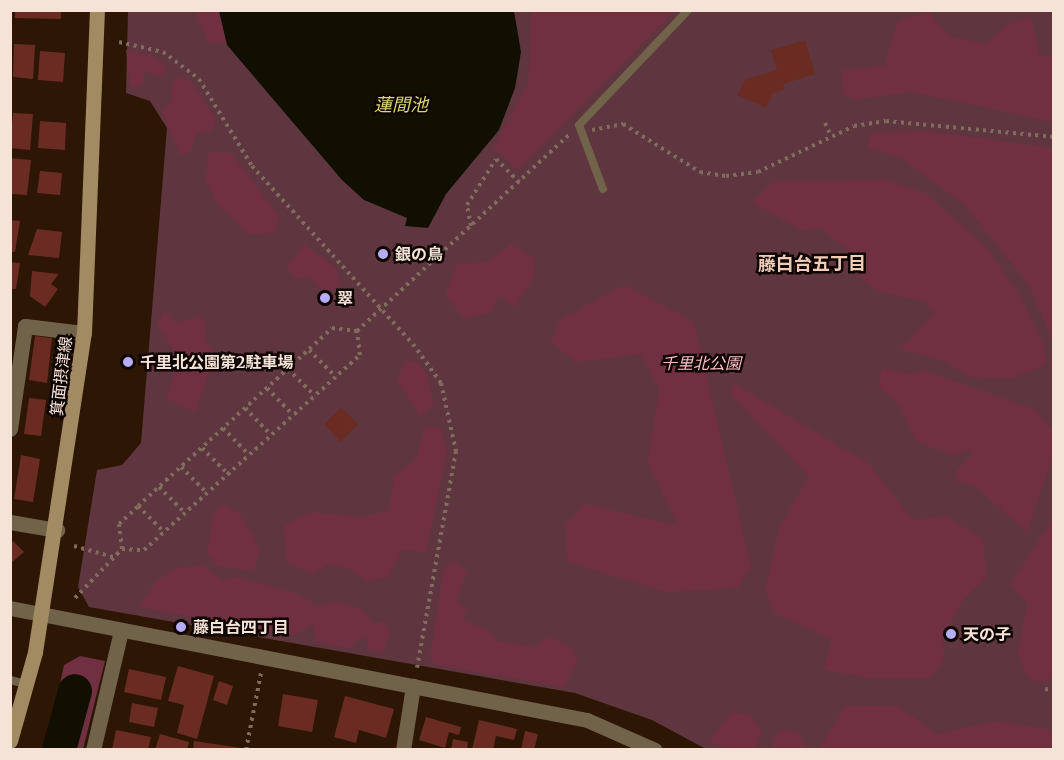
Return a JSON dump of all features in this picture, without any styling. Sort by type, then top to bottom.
[{"type":"main road","name":"箕面摂津線","points":[[10,741],[26,684],[57,530],[84,333],[97,10]]},
{"type":"street","points":[[10,429],[25,326],[84,333]]},
{"type":"street","points":[[10,522],[57,530]]},
{"type":"street","points":[[10,608],[587,720],[655,750]]},
{"type":"street","points":[[93,750],[121,631]]},
{"type":"street","points":[[403,750],[413,686]]},
{"type":"lane","points":[[603,189],[579,125],[688,10]]},
{"type":"lane","points":[[10,680],[26,684]]},
{"type":"path","points":[[119,42],[163,52],[194,74],[252,166],[381,309],[441,383],[450,405],[456,451],[417,668]]},
{"type":"path","points":[[122,549],[118,524],[332,328],[357,331],[579,125],[592,130],[624,124],[700,172],[726,176],[792,159],[831,136],[854,126],[897,121],[1053,137]]},
{"type":"path","points":[[825,123],[831,136]]},
{"type":"path","points":[[471,226],[467,205],[496,159],[519,182]]},
{"type":"path","points":[[75,598],[122,549],[144,550],[360,355],[357,331]]},
{"type":"path","points":[[309,350],[336,377]]},
{"type":"path","points":[[288,369],[315,396]]},
{"type":"path","points":[[267,388],[293,415]]},
{"type":"path","points":[[245,408],[271,435]]},
{"type":"path","points":[[223,428],[249,455]]},
{"type":"path","points":[[202,448],[228,474]]},
{"type":"path","points":[[181,467],[207,494]]},
{"type":"path","points":[[159,487],[185,513]]},
{"type":"path","points":[[138,506],[164,532]]},
{"type":"path","points":[[74,546],[113,557]]},
{"type":"path","points":[[246,750],[263,657]]},
{"type":"path","points":[[1045,689],[1053,690]]},
{"type":"green space","name":"千里北公園","points":[[128,11],[1053,11],[1053,749],[706,749],[652,720],[575,693],[89,607],[78,587],[97,470],[122,465],[141,443],[167,128],[150,101],[126,93]]},
{"type":"green space","points":[[194,11],[225,11],[232,42],[209,44]]},
{"type":"green space","points":[[531,11],[675,11],[518,170],[493,148],[528,83]]},
{"type":"green space","points":[[928,11],[949,36],[985,44],[1008,24],[1031,16],[1040,56],[1053,54],[1053,122],[911,92],[854,100],[843,93],[841,70],[884,66],[898,21]]},
{"type":"green space","points":[[126,50],[151,55],[167,67],[160,77],[144,71],[144,84],[130,87]]},
{"type":"green space","points":[[179,76],[192,82],[215,119],[213,131],[196,133],[191,150],[181,156],[161,110],[172,102],[172,84]]},
{"type":"green space","points":[[927,131],[1053,148],[1053,342],[1029,285],[965,205],[901,158],[867,148],[871,133]]},
{"type":"green space","points":[[209,152],[231,153],[279,216],[275,232],[250,235],[217,204],[206,180]]},
{"type":"green space","points":[[884,180],[925,193],[987,248],[1020,296],[1044,345],[1046,365],[1010,379],[970,377],[942,360],[900,349],[935,313],[926,302],[880,292],[861,279],[846,249],[822,228],[800,230],[752,202],[775,181]]},
{"type":"green space","points":[[304,244],[336,268],[341,284],[335,290],[322,289],[308,277],[296,279],[287,267]]},
{"type":"green space","points":[[511,244],[535,259],[533,278],[515,307],[499,296],[490,313],[463,318],[445,294],[457,264],[488,262]]},
{"type":"green space","points":[[624,285],[694,322],[751,567],[737,588],[666,592],[568,562],[565,525],[585,504],[678,526],[648,462],[659,388],[641,354],[576,362],[551,342],[561,319]]},
{"type":"green space","points":[[165,311],[175,323],[199,316],[206,324],[205,337],[215,356],[195,412],[166,398],[179,359],[157,324]]},
{"type":"green space","points":[[406,360],[418,363],[427,374],[434,405],[420,417],[397,379]]},
{"type":"green space","points":[[882,369],[912,374],[923,370],[1034,409],[1053,431],[1053,456],[1027,532],[974,485],[957,482],[956,470],[972,456],[968,449],[953,456],[915,440],[898,403],[878,387]]},
{"type":"green space","points":[[733,383],[868,463],[913,520],[946,516],[983,539],[987,577],[963,600],[943,637],[944,661],[929,679],[869,678],[824,670],[831,640],[775,613],[765,589],[779,528],[809,476],[731,395]]},
{"type":"green space","points":[[424,428],[441,428],[447,451],[426,552],[402,550],[389,577],[367,581],[350,569],[327,564],[314,574],[286,562],[284,526],[310,512],[362,517],[389,510],[394,476],[417,458]]},
{"type":"green space","points":[[223,504],[239,513],[254,536],[259,553],[253,571],[217,566],[207,553],[213,514]]},
{"type":"green space","points":[[1053,518],[1053,677],[1045,683],[1028,678],[1018,654],[1027,603],[1010,585]]},
{"type":"green space","points":[[452,560],[467,572],[456,599],[466,610],[464,621],[488,630],[498,641],[534,647],[550,637],[572,648],[578,660],[565,687],[436,665],[430,657],[443,572]]},
{"type":"green space","points":[[202,565],[223,580],[239,577],[300,595],[317,606],[336,602],[362,609],[372,623],[385,622],[390,632],[383,653],[369,651],[366,635],[350,648],[317,642],[312,624],[294,636],[139,607],[156,581],[177,568]]},
{"type":"green space","points":[[80,656],[105,661],[83,749],[62,749],[80,690],[60,684],[64,665]]},
{"type":"green space","points":[[846,705],[898,706],[937,734],[994,721],[1053,730],[1053,749],[819,749]]},
{"type":"green space","points":[[732,712],[750,715],[762,732],[754,749],[726,749],[709,741]]},
{"type":"green space","points":[[788,730],[800,734],[808,749],[771,749],[778,732]]},
{"type":"water","name":"蓮間池","points":[[219,11],[514,11],[521,52],[515,88],[499,130],[446,194],[428,228],[405,226],[407,218],[364,200],[342,180],[227,45]]},
{"type":"building","points":[[15,10],[61,10],[61,19],[15,18]]},
{"type":"building","points":[[805,40],[815,74],[783,84],[784,90],[773,93],[766,108],[737,95],[746,79],[777,70],[771,50]]},
{"type":"building","points":[[14,44],[35,45],[33,79],[13,77]]},
{"type":"building","points":[[40,51],[65,53],[63,82],[38,80]]},
{"type":"building","points":[[13,113],[33,114],[30,150],[10,148]]},
{"type":"building","points":[[40,121],[66,123],[65,150],[38,148]]},
{"type":"building","points":[[10,158],[31,160],[27,195],[10,194]]},
{"type":"building","points":[[40,171],[62,173],[60,195],[37,193]]},
{"type":"building","points":[[10,220],[20,221],[15,252],[10,252]]},
{"type":"building","points":[[37,229],[62,232],[59,258],[28,255]]},
{"type":"building","points":[[10,262],[20,263],[16,289],[10,289]]},
{"type":"building","points":[[32,271],[59,274],[51,284],[58,289],[45,307],[30,296]]},
{"type":"building","points":[[35,336],[52,338],[47,383],[29,380]]},
{"type":"building","points":[[29,398],[46,400],[41,436],[24,434]]},
{"type":"building","points":[[341,407],[358,424],[341,442],[324,424]]},
{"type":"building","points":[[21,455],[40,459],[33,502],[14,499]]},
{"type":"building","points":[[13,541],[24,552],[10,564],[10,544]]},
{"type":"building","points":[[178,666],[214,676],[197,739],[177,733],[184,705],[168,701]]},
{"type":"building","points":[[129,669],[166,677],[161,700],[124,692]]},
{"type":"building","points":[[219,681],[233,686],[227,705],[213,700]]},
{"type":"building","points":[[283,694],[318,700],[312,732],[278,726]]},
{"type":"building","points":[[345,696],[394,709],[386,738],[359,730],[356,743],[334,737]]},
{"type":"building","points":[[132,703],[158,708],[154,727],[129,722]]},
{"type":"building","points":[[426,717],[461,727],[459,735],[449,732],[445,748],[419,740]]},
{"type":"building","points":[[479,720],[517,729],[514,740],[496,736],[493,750],[472,750]]},
{"type":"building","points":[[116,730],[151,737],[148,750],[112,750]]},
{"type":"building","points":[[525,731],[538,734],[534,750],[521,750]]},
{"type":"building","points":[[160,734],[189,742],[187,750],[155,750]]},
{"type":"building","points":[[453,739],[468,742],[467,750],[451,750]]},
{"type":"building","points":[[194,741],[241,748],[240,750],[193,750]]},
{"type":"waterway","points":[[59,750],[75,691]]},
{"type":"place","name":"銀の鳥","points":[[383,254]]},
{"type":"place","name":"翠","points":[[325,298]]},
{"type":"place","name":"千里北公園第2駐車場","points":[[128,362]]},
{"type":"place","name":"藤白台四丁目","points":[[181,627]]},
{"type":"place","name":"天の子","points":[[951,634]]},
{"type":"district","name":"藤白台五丁目","points":[[812,264]]}]
